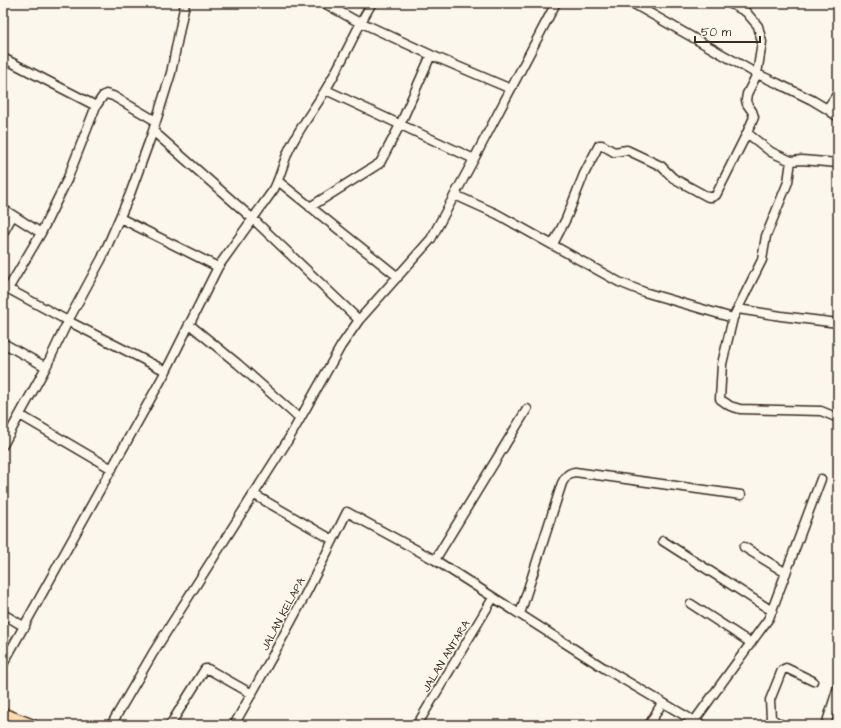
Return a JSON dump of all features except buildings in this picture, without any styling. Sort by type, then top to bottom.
[{"type":"main road","points":[[3,713],[32,725]]},
{"type":"street","points":[[3,445],[46,367],[68,321],[108,245],[120,218],[153,131],[174,60],[185,3]]},
{"type":"street","points":[[324,3],[360,23],[511,89]]},
{"type":"street","points":[[3,664],[25,627],[166,371],[218,267],[274,189],[290,147],[326,90],[354,39],[360,23],[372,3]]},
{"type":"street","points":[[111,725],[153,653],[300,419],[341,346],[359,320],[398,278],[431,239],[556,3]]},
{"type":"street","points":[[632,3],[757,74],[827,109],[838,117]]},
{"type":"street","points":[[553,244],[566,218],[584,174],[599,145],[602,145],[614,152],[627,150],[661,166],[673,178],[708,197],[712,198],[716,195],[754,117],[754,114],[746,100],[747,94],[757,74],[762,42],[761,32],[758,26],[746,12],[729,3]]},
{"type":"street","points":[[310,206],[380,162],[400,125],[431,55]]},
{"type":"street","points":[[3,58],[96,106]]},
{"type":"street","points":[[326,90],[474,159]]},
{"type":"street","points":[[827,109],[838,93]]},
{"type":"street","points":[[156,121],[113,96],[106,94],[102,96],[96,106],[67,180],[41,232],[6,287],[68,321],[166,371]]},
{"type":"street","points":[[153,131],[253,219],[359,320]]},
{"type":"street","points":[[747,134],[771,152],[791,161],[802,160],[838,163]]},
{"type":"street","points":[[791,161],[788,182],[766,236],[762,260],[733,318],[722,364],[720,399],[730,406],[740,409],[821,411],[838,418]]},
{"type":"street","points":[[278,181],[398,278]]},
{"type":"street","points":[[455,195],[497,214],[612,278],[638,289],[733,318]]},
{"type":"street","points":[[3,209],[41,232]]},
{"type":"street","points":[[3,233],[13,215]]},
{"type":"street","points":[[120,218],[218,267]]},
{"type":"street","points":[[738,309],[838,323]]},
{"type":"street","points":[[189,324],[238,364],[300,419]]},
{"type":"street","points":[[3,343],[46,367]]},
{"type":"street","points":[[526,409],[435,560],[692,723],[703,725]]},
{"type":"street","points":[[20,415],[112,469]]},
{"type":"street","points":[[520,614],[562,483],[569,473],[575,472],[740,495]]},
{"type":"street","points":[[692,723],[769,618],[821,479]]},
{"type":"street","points":[[253,494],[334,540]]},
{"type":"street","name":"JALAN KELAPA","points":[[234,725],[314,580],[347,512],[435,560]]},
{"type":"street","points":[[662,541],[772,611]]},
{"type":"street","points":[[744,547],[786,573]]},
{"type":"street","name":"JALAN ANTARA","points":[[417,725],[493,598]]},
{"type":"street","points":[[691,604],[751,643]]},
{"type":"street","points":[[3,614],[25,627]]},
{"type":"street","points":[[781,725],[771,718],[770,702],[782,670],[786,668],[813,681]]},
{"type":"street","points":[[170,725],[205,669],[208,669],[252,694]]},
{"type":"street","points":[[826,725],[838,687]]},
{"type":"street","points":[[649,725],[662,703]]}]
